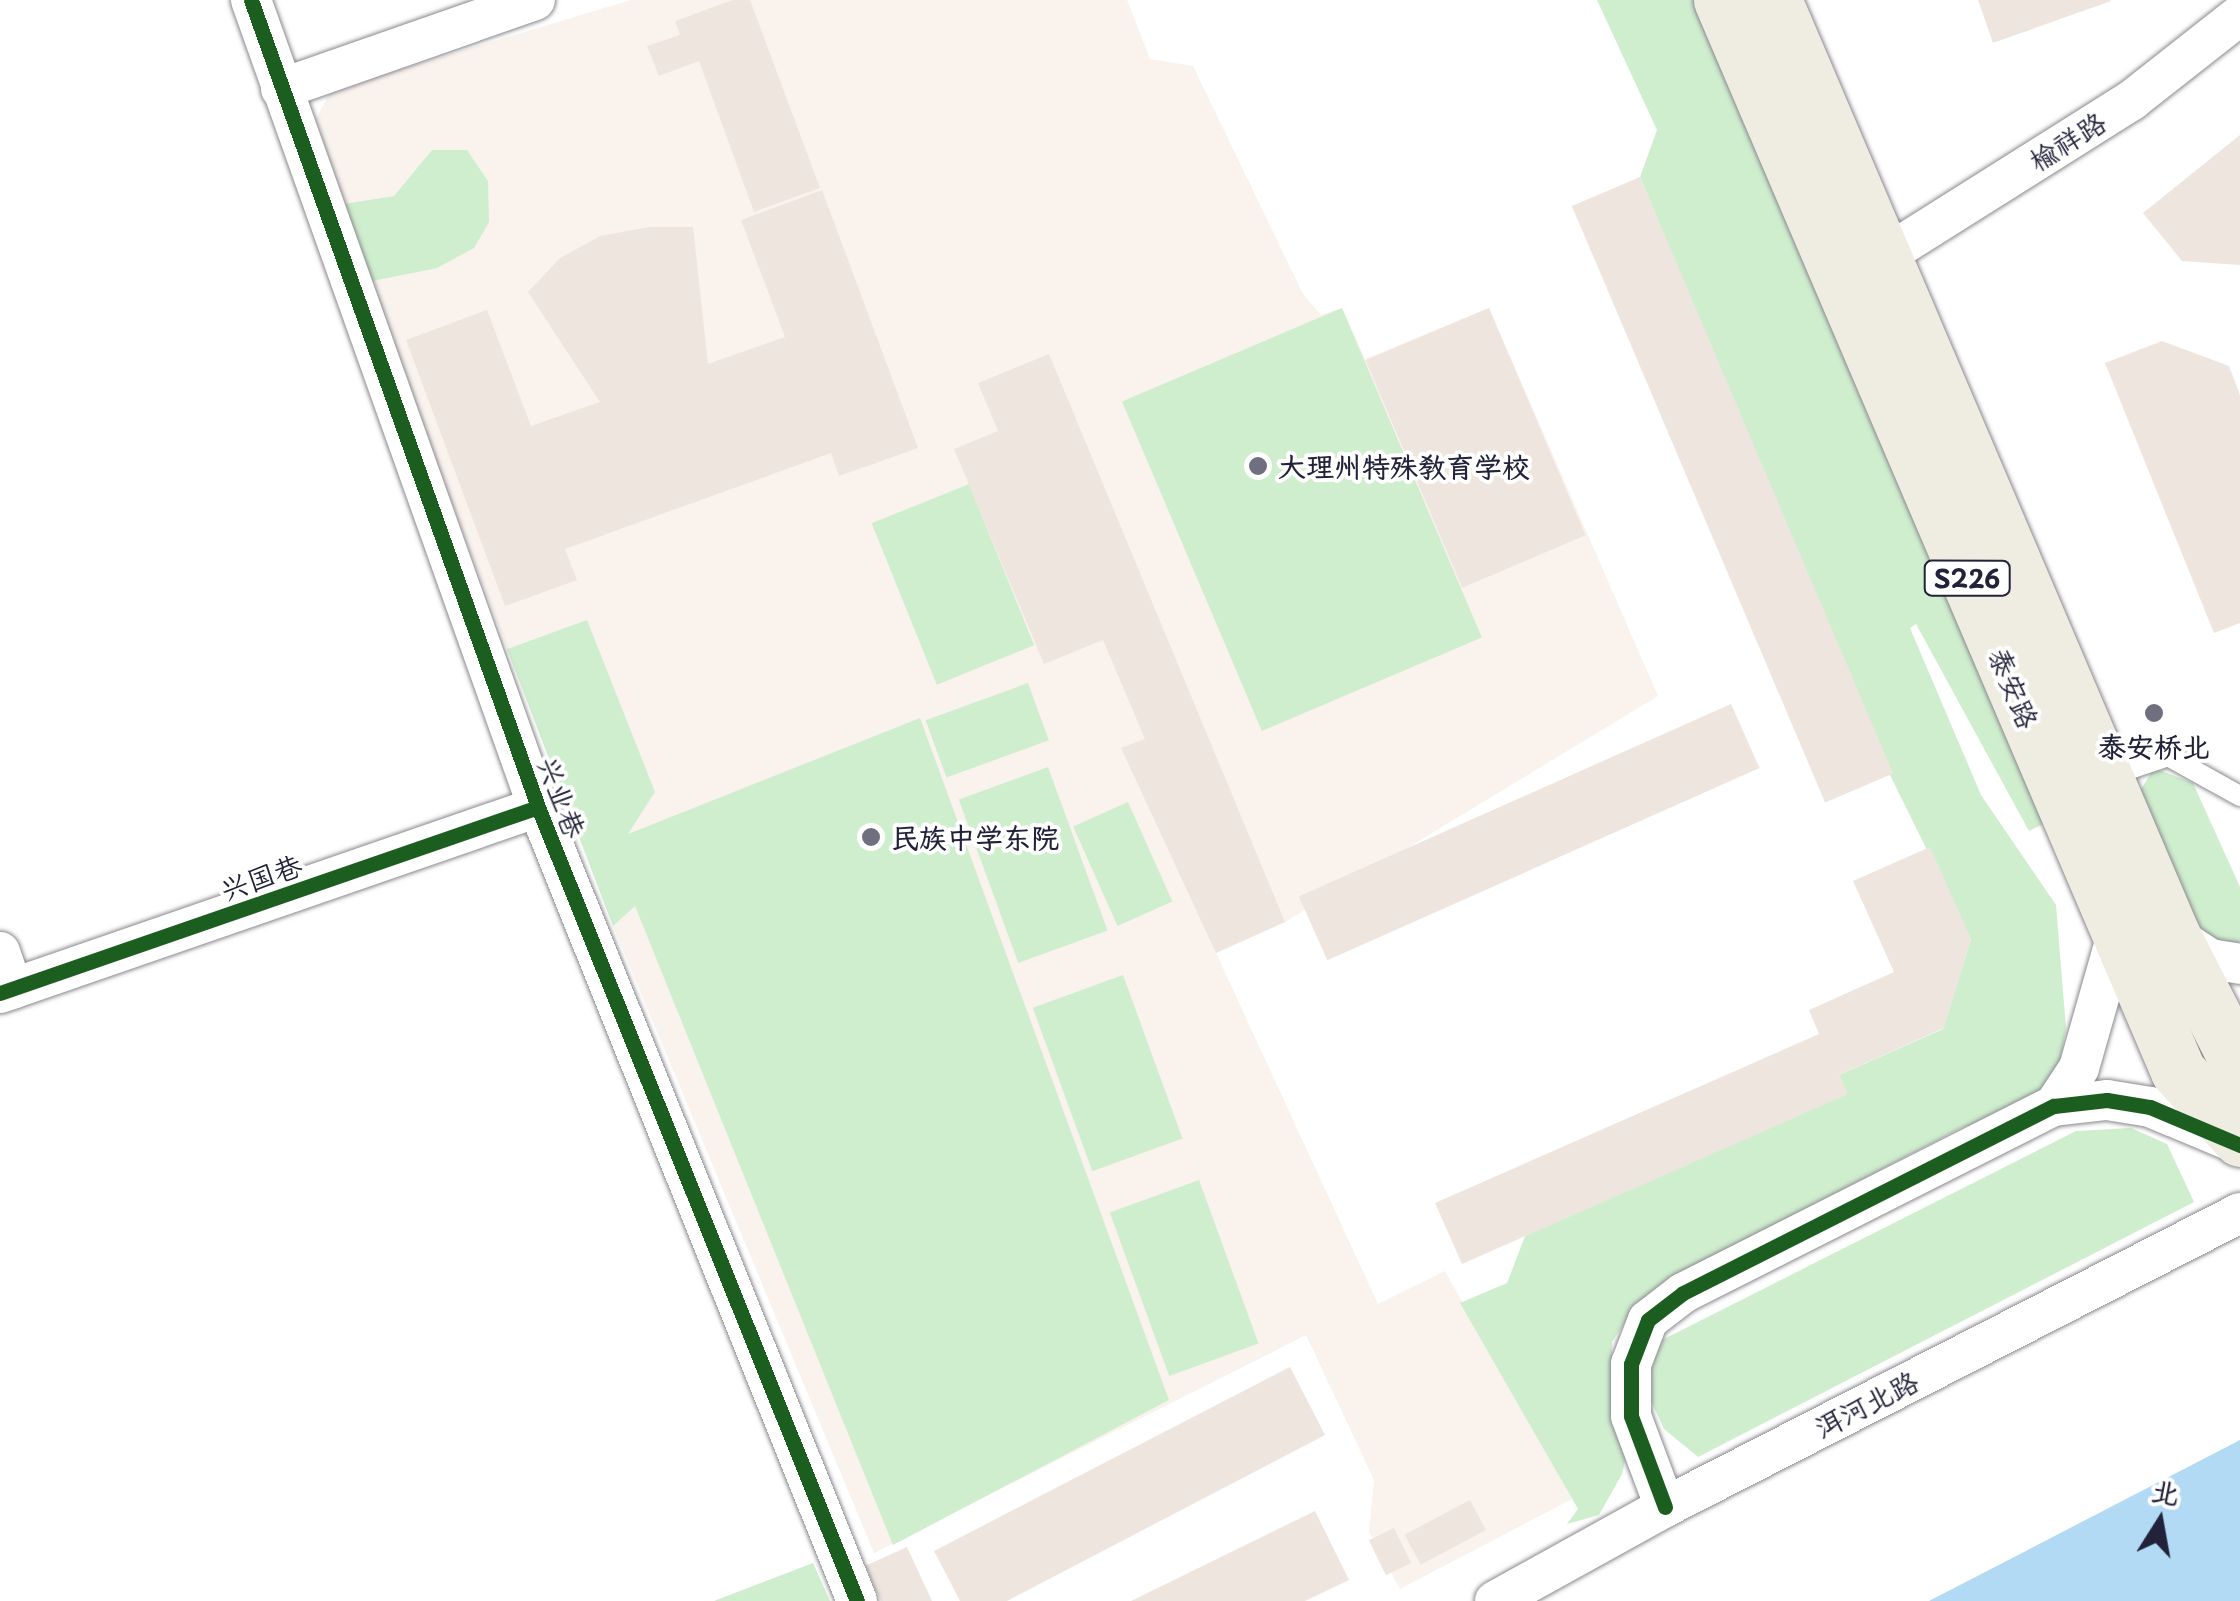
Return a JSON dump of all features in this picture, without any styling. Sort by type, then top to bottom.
[{"type":"main road","name":"泰安路","points":[[1720,0],[2178,1071],[2240,1142]]},
{"type":"main road","name":"泰安路","points":[[1774,0],[1886,255],[2172,934],[2235,1057],[2240,1085]]},
{"type":"street","name":"兴业巷","points":[[252,0],[538,808],[857,1601]]},
{"type":"street","points":[[281,89],[535,0]]},
{"type":"street","name":"榆祥路","points":[[1886,255],[2132,100],[2240,15]]},
{"type":"street","name":"兴国巷","points":[[4,978],[538,808]]},
{"type":"street","points":[[2054,1106],[2079,1068],[2118,931]]},
{"type":"street","points":[[2172,934],[2210,959],[2240,964]]},
{"type":"street","points":[[1665,1507],[1631,1416],[1631,1364],[1648,1320],[1683,1293],[2054,1106],[2107,1100],[2150,1107],[2240,1142]]},
{"type":"street","name":"洱河北路","points":[[1496,1601],[1665,1507],[2240,1214]]},
{"type":"lane","points":[[2106,777],[2168,756],[2240,796]]},
{"type":"shaded area","name":"民族中学东院","points":[[631,0],[1127,0],[1150,59],[1193,66],[1303,294],[1321,315],[1342,308],[1365,359],[1489,308],[1658,696],[1285,922],[1216,953],[1378,1304],[1445,1271],[1572,1499],[1400,1589],[1369,1532],[1374,1480],[1306,1335],[874,1553],[613,926],[310,131],[331,90]]},
{"type":"green space","points":[[1597,0],[1701,0],[2061,816],[2029,831],[1916,624],[1910,628],[1981,795],[2056,905],[2066,1028],[2058,1079],[2031,1101],[1959,1129],[1682,1273],[1635,1308],[1612,1342],[1611,1400],[1626,1457],[1622,1474],[1599,1515],[1567,1524],[1578,1509],[1460,1303],[1507,1283],[1525,1236],[1847,1094],[1839,1075],[1943,1029],[1971,939],[1890,775],[1640,177],[1657,130]]},
{"type":"green space","points":[[432,150],[467,150],[488,181],[489,222],[474,248],[437,268],[368,282],[338,205],[394,196]]},
{"type":"green space","points":[[1342,308],[1482,638],[1262,731],[1122,401]]},
{"type":"green space","points":[[969,484],[1034,645],[937,685],[872,523]]},
{"type":"green space","points":[[587,620],[655,792],[628,834],[920,718],[1169,1400],[893,1545],[635,906],[613,926],[507,649]]},
{"type":"green space","points":[[1028,683],[1049,740],[946,778],[926,720]]},
{"type":"green space","points":[[1048,767],[1108,931],[1018,963],[959,799]]},
{"type":"green space","points":[[2154,768],[2193,783],[2240,887],[2240,941],[2229,949],[2210,945],[2129,809]]},
{"type":"green space","points":[[1128,802],[1172,902],[1118,926],[1073,826]]},
{"type":"green space","points":[[1123,975],[1183,1139],[1092,1171],[1033,1008]]},
{"type":"green space","points":[[2131,1128],[2167,1144],[2194,1202],[1698,1457],[1664,1429],[1646,1390],[1660,1341],[2076,1131]]},
{"type":"green space","points":[[1199,1180],[1259,1344],[1169,1376],[1110,1212]]},
{"type":"green space","points":[[813,1563],[830,1601],[714,1601]]},
{"type":"water","points":[[2240,1440],[2240,1601],[1929,1601]]},
{"type":"building","points":[[733,0],[750,0],[820,188],[754,212],[699,61],[659,76],[647,46],[680,35],[675,21]]},
{"type":"building","points":[[1978,0],[2110,0],[2111,1],[1993,43]]},
{"type":"building","points":[[2240,135],[2240,265],[2182,261],[2143,213]]},
{"type":"building","points":[[1640,177],[1893,773],[1825,802],[1572,206]]},
{"type":"building","points":[[822,190],[918,448],[839,476],[831,453],[565,549],[577,580],[505,606],[406,340],[487,310],[531,426],[600,402],[528,292],[560,258],[600,236],[650,227],[693,227],[708,364],[785,337],[741,220]]},
{"type":"building","points":[[1489,308],[1586,535],[1462,588],[1366,360]]},
{"type":"building","points":[[2162,341],[2229,366],[2240,395],[2240,623],[2214,633],[2105,363]]},
{"type":"building","points":[[1049,354],[1285,922],[1216,953],[1121,748],[1145,739],[1103,640],[1044,664],[954,449],[998,431],[978,383]]},
{"type":"building","points":[[1731,704],[1759,768],[1327,960],[1299,896]]},
{"type":"building","points":[[1930,847],[1971,939],[1944,1028],[1839,1075],[1848,1094],[1462,1264],[1435,1203],[1819,1034],[1809,1010],[1894,972],[1853,881]]},
{"type":"building","points":[[1290,1367],[1325,1435],[1007,1601],[960,1601],[934,1551]]},
{"type":"building","points":[[1470,1500],[1486,1530],[1421,1565],[1405,1535]]},
{"type":"building","points":[[1315,1511],[1349,1580],[1305,1601],[1131,1601]]},
{"type":"building","points":[[1394,1528],[1411,1563],[1386,1575],[1369,1540]]},
{"type":"building","points":[[907,1547],[932,1601],[881,1601],[865,1566]]},
{"type":"cycle path","points":[[251,0],[538,807],[857,1601]]},
{"type":"cycle path","points":[[0,993],[538,807]]},
{"type":"cycle path","points":[[1665,1507],[1631,1416],[1631,1364],[1648,1320],[1683,1293],[2054,1106],[2107,1100],[2150,1107],[2240,1145]]},
{"type":"place","name":"大理州特殊教育学校","points":[[1258,466]]},
{"type":"place","name":"泰安桥北","points":[[2154,713]]},
{"type":"place","name":"民族中学东院","points":[[871,837]]}]
